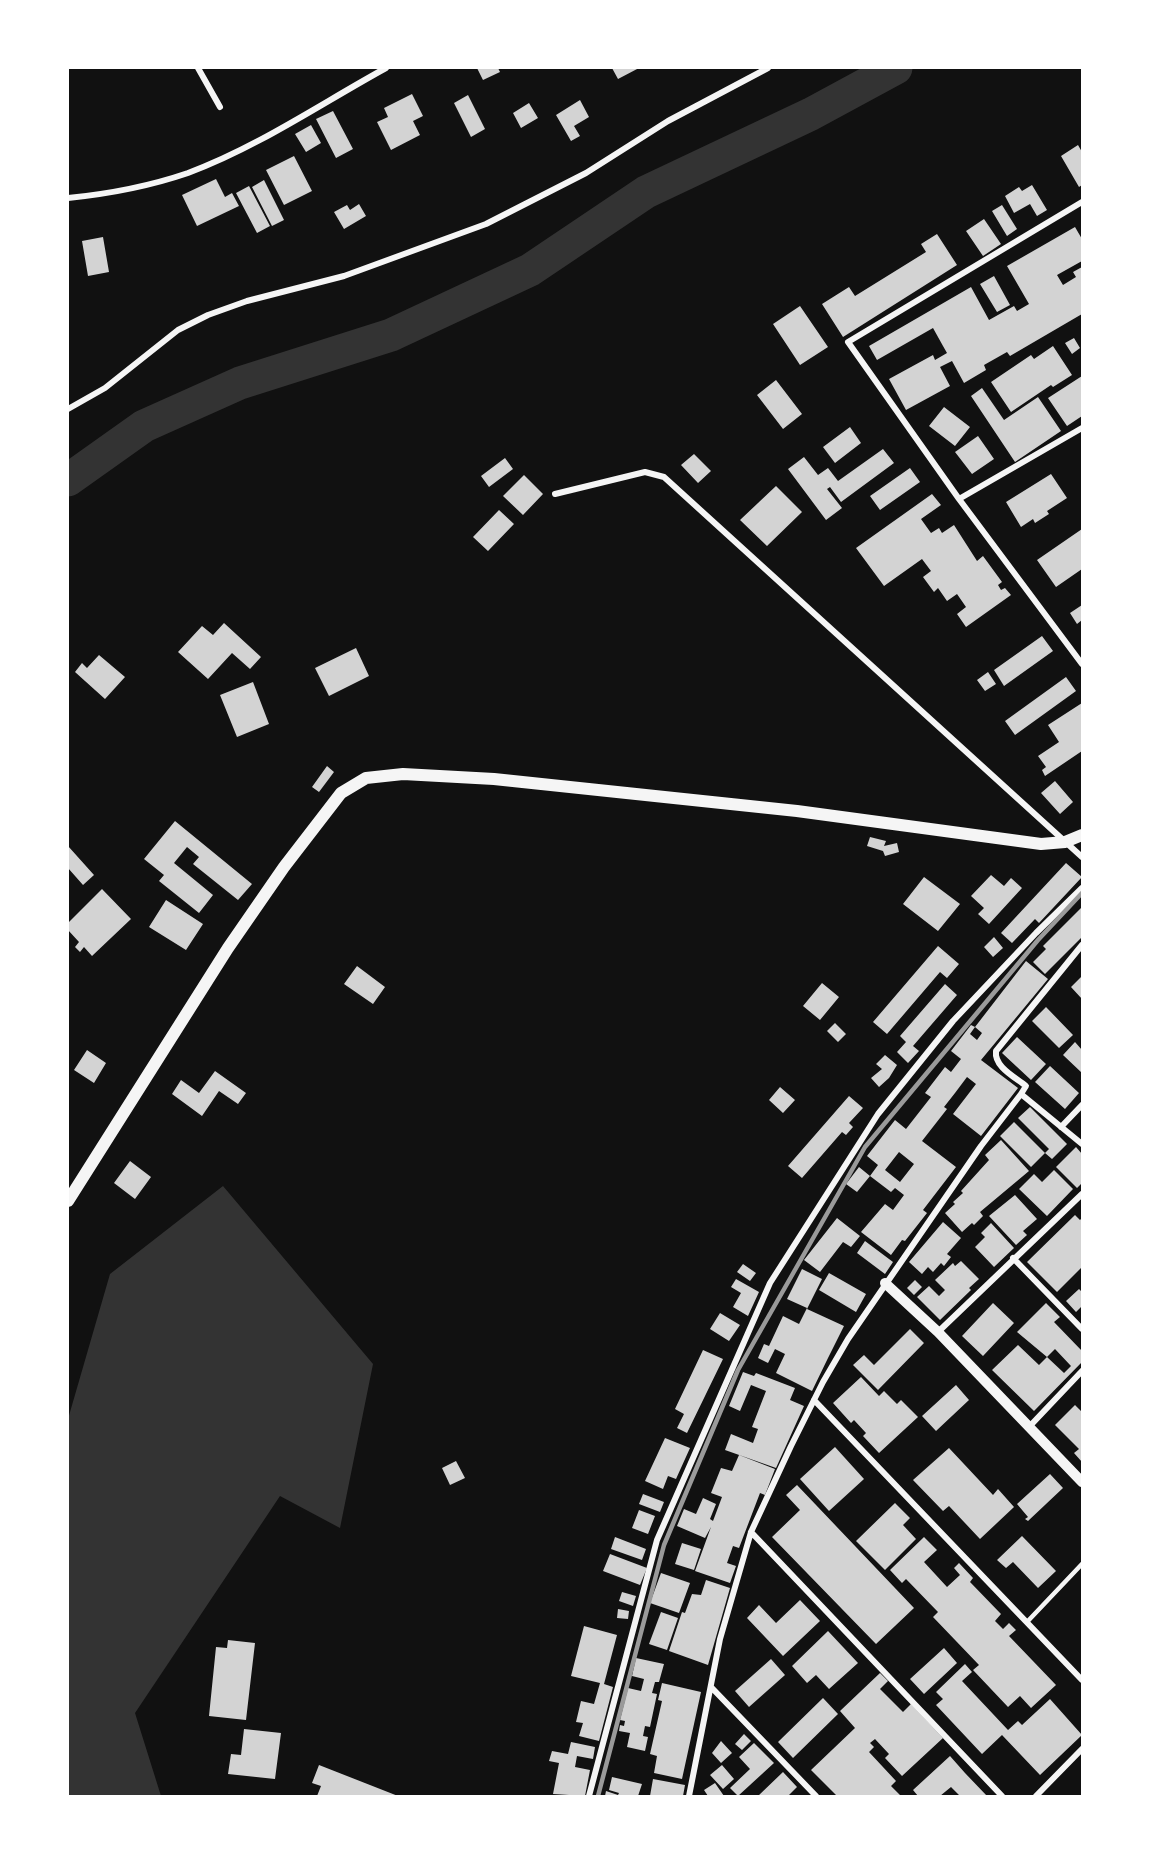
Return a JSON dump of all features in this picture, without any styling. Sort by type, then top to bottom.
[{"type":"main road","points":[[68,1201],[228,948],[284,867],[341,793],[366,778],[403,774],[494,779],[797,811],[1041,844],[1065,842],[1083,835]]},
{"type":"street","points":[[198,68],[220,107]]},
{"type":"street","points":[[68,198],[137,187],[188,173],[236,151],[386,68]]},
{"type":"street","points":[[68,409],[105,388],[178,330],[208,315],[248,301],[344,276],[486,224],[586,172],[668,121],[768,68]]},
{"type":"street","points":[[1083,202],[848,342],[959,499],[1083,664]]},
{"type":"street","points":[[959,499],[1083,428]]},
{"type":"street","points":[[555,494],[645,472],[664,477],[1083,857]]},
{"type":"street","points":[[589,1797],[657,1540],[770,1283],[886,1105],[953,1021],[1036,933],[1083,888]]},
{"type":"street","points":[[689,1797],[720,1639],[751,1532],[822,1382],[885,1283],[1026,1086],[1000,1065],[996,1060],[996,1051],[1083,945]]},
{"type":"street","points":[[1021,1094],[1083,1144]]},
{"type":"street","points":[[1061,1127],[1083,1105]]},
{"type":"street","points":[[938,1332],[1013,1258],[1083,1194]]},
{"type":"street","points":[[1013,1258],[1083,1329]]},
{"type":"street","points":[[885,1283],[938,1332],[1083,1482]]},
{"type":"street","points":[[1029,1426],[1083,1371]]},
{"type":"street","points":[[814,1400],[1083,1680]]},
{"type":"street","points":[[751,1532],[1002,1797]]},
{"type":"street","points":[[711,1687],[816,1797]]},
{"type":"street","points":[[1036,1797],[1083,1749]]},
{"type":"lane","points":[[1027,1622],[1083,1564]]},
{"type":"shaded area","points":[[223,1186],[373,1364],[340,1528],[280,1496],[135,1713],[161,1796],[69,1796],[68,1419],[110,1274]]},
{"type":"building","points":[[477,68],[498,68],[500,72],[483,80]]},
{"type":"building","points":[[612,68],[639,68],[618,79]]},
{"type":"building","points":[[412,94],[423,116],[413,121],[420,135],[391,150],[377,122],[388,117],[384,108]]},
{"type":"building","points":[[468,95],[485,129],[471,137],[454,103]]},
{"type":"building","points":[[580,100],[589,117],[574,126],[580,136],[571,141],[556,115]]},
{"type":"building","points":[[529,103],[538,118],[521,128],[513,113]]},
{"type":"building","points":[[333,111],[353,149],[336,158],[316,119]]},
{"type":"building","points":[[311,125],[321,143],[306,152],[295,134]]},
{"type":"building","points":[[1078,145],[1082,152],[1082,185],[1079,187],[1061,156]]},
{"type":"building","points":[[294,156],[312,191],[284,205],[266,170]]},
{"type":"building","points":[[216,179],[225,197],[232,193],[239,206],[197,226],[182,195]]},
{"type":"building","points":[[264,180],[284,220],[272,226],[252,187]]},
{"type":"building","points":[[1032,185],[1047,210],[1037,216],[1030,204],[1014,213],[1005,196],[1019,187],[1022,191]]},
{"type":"building","points":[[249,186],[270,226],[257,233],[236,193]]},
{"type":"building","points":[[359,204],[366,216],[344,229],[334,212],[347,205],[350,210]]},
{"type":"building","points":[[1002,205],[1017,229],[1007,236],[992,211]]},
{"type":"building","points":[[984,219],[1001,244],[983,256],[966,231]]},
{"type":"building","points":[[1075,227],[1082,239],[1082,261],[1057,275],[1063,285],[1076,277],[1073,272],[1082,267],[1082,314],[1010,356],[1007,352],[984,365],[986,370],[964,383],[952,361],[940,367],[950,386],[906,410],[889,379],[933,355],[935,360],[947,353],[933,328],[877,360],[869,346],[971,287],[989,320],[1014,306],[1017,311],[1029,304],[1007,266]]},
{"type":"building","points":[[937,234],[957,265],[843,337],[822,304],[849,287],[855,296],[926,252],[921,244]]},
{"type":"building","points":[[103,237],[109,272],[88,276],[82,241]]},
{"type":"building","points":[[994,276],[1010,305],[997,312],[980,284]]},
{"type":"building","points":[[800,306],[828,347],[800,365],[773,324]]},
{"type":"building","points":[[1074,338],[1080,348],[1072,354],[1065,343]]},
{"type":"building","points":[[1053,346],[1072,375],[1053,387],[1051,385],[1011,412],[991,382],[1031,355],[1034,359]]},
{"type":"building","points":[[1082,376],[1082,416],[1067,426],[1048,398]]},
{"type":"building","points":[[776,380],[802,414],[783,429],[757,395]]},
{"type":"building","points":[[982,388],[1004,420],[1038,397],[1061,431],[1015,462],[971,396]]},
{"type":"building","points":[[944,407],[970,427],[955,446],[929,426]]},
{"type":"building","points":[[850,427],[861,443],[835,463],[823,447]]},
{"type":"building","points":[[978,436],[994,459],[972,474],[955,452]]},
{"type":"building","points":[[883,449],[894,463],[841,502],[830,487],[827,489],[842,508],[826,520],[788,469],[804,457],[818,475],[828,468],[838,481]]},
{"type":"building","points":[[694,454],[711,471],[698,483],[681,465]]},
{"type":"building","points":[[505,458],[513,469],[489,487],[481,476]]},
{"type":"building","points":[[910,468],[920,482],[880,510],[870,496]]},
{"type":"building","points":[[1051,474],[1067,498],[1047,511],[1049,514],[1035,523],[1033,519],[1021,527],[1006,502]]},
{"type":"building","points":[[524,475],[543,494],[523,515],[503,496]]},
{"type":"building","points":[[776,486],[802,512],[767,546],[740,520]]},
{"type":"building","points":[[932,494],[941,505],[921,519],[931,533],[939,528],[942,533],[954,525],[977,561],[983,556],[1002,582],[998,585],[1001,590],[1005,588],[1011,595],[966,627],[957,614],[966,607],[957,594],[947,601],[938,588],[934,592],[923,577],[931,571],[922,559],[884,586],[856,548]]},
{"type":"building","points":[[499,510],[514,524],[488,551],[473,537]]},
{"type":"building","points":[[1082,529],[1082,569],[1056,587],[1037,560]]},
{"type":"building","points":[[1082,605],[1082,620],[1077,624],[1070,613]]},
{"type":"building","points":[[224,623],[261,657],[250,669],[232,653],[208,679],[178,652],[202,626],[213,635]]},
{"type":"building","points":[[1042,636],[1053,651],[1004,686],[994,670]]},
{"type":"building","points":[[356,648],[369,676],[329,696],[315,668]]},
{"type":"building","points":[[99,655],[125,677],[105,699],[75,672],[82,663],[87,668]]},
{"type":"building","points":[[988,672],[996,684],[985,691],[977,680]]},
{"type":"building","points":[[1066,677],[1076,691],[1015,735],[1005,721]]},
{"type":"building","points":[[253,682],[269,724],[237,737],[220,695]]},
{"type":"building","points":[[1082,703],[1082,751],[1045,776],[1042,770],[1046,767],[1038,756],[1059,742],[1048,725]]},
{"type":"building","points":[[327,766],[334,772],[319,792],[312,787]]},
{"type":"building","points":[[1055,781],[1073,802],[1060,814],[1041,793]]},
{"type":"building","points":[[175,821],[252,884],[238,900],[193,864],[199,857],[187,847],[174,863],[213,895],[199,913],[159,881],[164,875],[144,859]]},
{"type":"building","points":[[870,837],[886,841],[884,846],[897,843],[899,852],[885,856],[883,851],[867,846]]},
{"type":"building","points":[[68,846],[94,875],[83,885],[68,868]]},
{"type":"building","points":[[1066,863],[1082,877],[1039,923],[1035,919],[1012,943],[1001,933]]},
{"type":"building","points":[[991,875],[1004,886],[1011,878],[1022,888],[989,924],[978,914],[984,908],[971,896]]},
{"type":"building","points":[[924,877],[960,904],[938,931],[903,904]]},
{"type":"building","points":[[102,889],[131,919],[92,956],[84,947],[80,952],[75,947],[79,942],[68,930],[68,923]]},
{"type":"building","points":[[166,900],[203,924],[186,950],[149,927]]},
{"type":"building","points":[[1082,907],[1082,937],[1045,974],[1033,962],[1046,949],[1043,946]]},
{"type":"building","points":[[994,937],[1003,948],[993,957],[984,947]]},
{"type":"building","points":[[938,946],[959,964],[947,978],[940,972],[887,1034],[873,1022]]},
{"type":"building","points":[[1026,961],[1048,979],[981,1060],[1018,1088],[981,1136],[953,1114],[976,1084],[967,1077],[944,1107],[947,1109],[922,1141],[956,1167],[923,1210],[927,1213],[891,1255],[861,1232],[885,1204],[893,1210],[904,1195],[895,1188],[891,1192],[870,1176],[878,1165],[867,1156],[895,1120],[906,1129],[931,1097],[925,1093],[945,1067],[951,1072],[961,1059],[951,1051],[971,1025],[975,1027]],"holes":[[[975,1027],[982,1033],[977,1040],[970,1034]],[[899,1152],[914,1164],[900,1182],[885,1170]]]},
{"type":"building","points":[[357,966],[385,987],[373,1004],[344,984]]},
{"type":"building","points":[[1082,976],[1082,999],[1071,987]]},
{"type":"building","points":[[822,983],[839,997],[820,1020],[803,1006]]},
{"type":"building","points":[[945,984],[957,995],[913,1046],[919,1051],[908,1063],[897,1052],[906,1042],[900,1036]]},
{"type":"building","points":[[1046,1007],[1073,1035],[1059,1048],[1032,1021]]},
{"type":"building","points":[[835,1023],[846,1034],[838,1042],[827,1031]]},
{"type":"building","points":[[1017,1037],[1046,1064],[1031,1080],[1002,1053]]},
{"type":"building","points":[[1075,1042],[1082,1050],[1082,1073],[1063,1055]]},
{"type":"building","points":[[87,1050],[106,1063],[94,1083],[74,1070]]},
{"type":"building","points":[[885,1055],[897,1065],[889,1078],[879,1087],[871,1078],[882,1069],[876,1064]]},
{"type":"building","points":[[1050,1066],[1079,1093],[1065,1109],[1035,1082]]},
{"type":"building","points":[[215,1071],[246,1093],[238,1104],[219,1091],[202,1116],[172,1094],[181,1080],[199,1093]]},
{"type":"building","points":[[780,1087],[795,1100],[783,1113],[769,1100]]},
{"type":"building","points":[[849,1096],[863,1108],[849,1123],[853,1127],[846,1135],[842,1132],[802,1178],[788,1166]]},
{"type":"building","points":[[1030,1107],[1067,1144],[1052,1159],[1045,1153],[1049,1149],[1018,1118]]},
{"type":"building","points":[[1014,1122],[1045,1153],[1031,1167],[1000,1136]]},
{"type":"building","points":[[1001,1140],[1029,1171],[980,1212],[983,1216],[974,1225],[972,1223],[962,1232],[945,1213],[955,1204],[953,1202],[963,1193],[961,1191],[989,1160],[985,1155]]},
{"type":"building","points":[[1076,1147],[1082,1154],[1082,1183],[1077,1188],[1056,1167]]},
{"type":"building","points":[[130,1161],[151,1177],[135,1199],[114,1183]]},
{"type":"building","points":[[859,1167],[870,1176],[857,1192],[846,1184]]},
{"type":"building","points":[[1054,1170],[1073,1189],[1047,1216],[1019,1189],[1034,1174],[1042,1182]]},
{"type":"building","points":[[1015,1195],[1037,1219],[1023,1231],[1027,1235],[1016,1245],[989,1216]]},
{"type":"building","points":[[1075,1215],[1080,1220],[1082,1218],[1082,1267],[1057,1292],[1027,1262]]},
{"type":"building","points":[[837,1218],[860,1236],[851,1247],[843,1242],[820,1272],[804,1260]]},
{"type":"building","points":[[943,1222],[961,1238],[947,1254],[951,1257],[944,1266],[941,1263],[933,1272],[928,1267],[922,1274],[909,1262]]},
{"type":"building","points":[[991,1223],[1014,1248],[994,1267],[975,1247],[985,1237],[981,1233]]},
{"type":"building","points":[[865,1241],[893,1262],[885,1274],[857,1253]]},
{"type":"building","points":[[961,1261],[979,1279],[940,1320],[917,1297],[929,1286],[939,1296],[945,1290],[935,1280],[953,1263],[955,1266]]},
{"type":"building","points":[[743,1264],[756,1273],[750,1281],[737,1272]]},
{"type":"building","points":[[802,1269],[822,1279],[807,1309],[844,1326],[812,1391],[776,1373],[785,1354],[775,1349],[768,1363],[758,1358],[764,1344],[769,1346],[783,1316],[799,1324],[807,1308],[787,1299]]},
{"type":"building","points":[[829,1273],[866,1294],[856,1312],[819,1290]]},
{"type":"building","points":[[736,1279],[759,1292],[748,1316],[733,1307],[741,1293],[731,1287]]},
{"type":"building","points":[[915,1280],[922,1287],[914,1295],[907,1288]]},
{"type":"building","points":[[1079,1289],[1082,1292],[1082,1306],[1076,1312],[1066,1301]]},
{"type":"building","points":[[993,1303],[1014,1323],[983,1356],[962,1336]]},
{"type":"building","points":[[1046,1303],[1060,1317],[1054,1322],[1082,1351],[1082,1362],[1034,1411],[992,1370],[1018,1345],[1039,1365],[1047,1357],[1017,1332]],"holes":[[[1055,1349],[1071,1366],[1064,1373],[1047,1357]]]},
{"type":"building","points":[[720,1313],[740,1325],[729,1341],[710,1329]]},
{"type":"building","points":[[910,1329],[924,1343],[878,1390],[853,1365],[864,1355],[874,1365]]},
{"type":"building","points":[[703,1350],[723,1359],[687,1433],[677,1428],[684,1414],[675,1409]]},
{"type":"building","points":[[743,1372],[754,1376],[756,1373],[795,1388],[790,1400],[804,1406],[776,1468],[725,1450],[731,1434],[753,1443],[758,1429],[752,1427],[766,1391],[751,1385],[740,1411],[729,1406]]},
{"type":"building","points":[[861,1377],[879,1396],[884,1391],[897,1404],[901,1400],[918,1417],[879,1453],[863,1436],[866,1433],[854,1420],[851,1423],[833,1403]]},
{"type":"building","points":[[956,1385],[969,1400],[936,1431],[922,1416]]},
{"type":"building","points":[[1075,1405],[1081,1411],[1082,1409],[1082,1462],[1074,1453],[1079,1449],[1055,1425]]},
{"type":"building","points":[[665,1438],[690,1448],[676,1479],[668,1476],[663,1489],[645,1481]]},
{"type":"building","points":[[835,1447],[864,1479],[829,1511],[800,1479]]},
{"type":"building","points":[[949,1448],[993,1495],[998,1489],[1014,1507],[980,1539],[949,1506],[943,1511],[913,1480]]},
{"type":"building","points":[[739,1455],[775,1469],[765,1495],[760,1493],[739,1548],[733,1546],[727,1563],[736,1566],[730,1583],[695,1571],[711,1527],[705,1538],[677,1526],[684,1509],[696,1514],[703,1498],[716,1504],[710,1519],[713,1521],[722,1497],[711,1493],[721,1468],[732,1471]]},
{"type":"building","points":[[456,1461],[465,1478],[450,1485],[442,1468]]},
{"type":"building","points":[[1050,1474],[1063,1488],[1028,1521],[1025,1519],[1028,1517],[1017,1504]]},
{"type":"building","points":[[797,1485],[914,1608],[876,1644],[772,1537],[800,1510],[786,1495]]},
{"type":"building","points":[[643,1494],[664,1502],[660,1512],[639,1504]]},
{"type":"building","points":[[895,1503],[910,1518],[903,1525],[916,1539],[885,1570],[856,1541]]},
{"type":"building","points":[[639,1510],[655,1516],[648,1534],[632,1528]]},
{"type":"building","points":[[1022,1536],[1056,1571],[1038,1588],[1013,1562],[1006,1568],[997,1560]]},
{"type":"building","points":[[615,1537],[646,1549],[642,1560],[611,1549]]},
{"type":"building","points":[[924,1537],[937,1550],[924,1562],[947,1587],[960,1575],[954,1568],[959,1563],[973,1578],[970,1582],[1001,1614],[995,1621],[1003,1629],[1009,1623],[1016,1630],[1009,1636],[1056,1685],[1031,1708],[1020,1696],[1008,1707],[973,1670],[979,1665],[933,1617],[938,1612],[906,1579],[902,1583],[890,1570]]},
{"type":"building","points":[[682,1543],[701,1549],[694,1570],[675,1564]]},
{"type":"building","points":[[610,1554],[647,1568],[640,1585],[603,1571]]},
{"type":"building","points":[[661,1573],[690,1583],[679,1613],[650,1603]]},
{"type":"building","points":[[706,1580],[730,1588],[708,1665],[669,1651],[682,1612],[685,1613],[692,1594],[701,1595]]},
{"type":"building","points":[[622,1592],[636,1596],[633,1606],[619,1601]]},
{"type":"building","points":[[800,1600],[820,1621],[783,1656],[747,1618],[759,1605],[776,1623]]},
{"type":"building","points":[[618,1609],[629,1611],[628,1619],[617,1618]]},
{"type":"building","points":[[661,1612],[678,1618],[667,1650],[649,1644]]},
{"type":"building","points":[[584,1626],[617,1635],[604,1684],[613,1687],[599,1741],[579,1736],[583,1723],[576,1722],[581,1701],[594,1704],[600,1683],[571,1676]]},
{"type":"building","points":[[828,1631],[858,1663],[829,1689],[816,1675],[807,1683],[792,1666]]},
{"type":"building","points":[[228,1640],[255,1643],[246,1720],[209,1716],[216,1647],[227,1648]]},
{"type":"building","points":[[944,1648],[957,1663],[924,1694],[910,1679]]},
{"type":"building","points":[[636,1658],[664,1664],[659,1682],[655,1682],[652,1693],[657,1694],[650,1727],[645,1726],[643,1736],[648,1737],[645,1751],[627,1747],[630,1733],[619,1731],[620,1725],[624,1726],[625,1721],[620,1720],[628,1688],[641,1691],[644,1679],[632,1676]]},
{"type":"building","points":[[771,1659],[785,1675],[749,1707],[735,1691]]},
{"type":"building","points":[[965,1664],[972,1672],[962,1681],[1008,1730],[1018,1721],[1022,1725],[1050,1699],[1082,1735],[1040,1775],[1002,1735],[982,1754],[936,1705],[943,1699],[936,1692]]},
{"type":"building","points":[[880,1673],[888,1681],[880,1689],[903,1712],[911,1704],[943,1738],[902,1776],[885,1758],[889,1754],[875,1739],[870,1743],[874,1747],[869,1752],[896,1781],[891,1786],[901,1796],[837,1796],[811,1770],[855,1728],[840,1711]]},
{"type":"building","points":[[662,1683],[701,1692],[682,1779],[654,1773],[657,1756],[650,1754],[662,1701],[658,1700]]},
{"type":"building","points":[[823,1698],[838,1714],[793,1758],[778,1742]]},
{"type":"building","points":[[244,1729],[281,1733],[275,1779],[228,1774],[231,1754],[241,1755]]},
{"type":"building","points":[[744,1734],[751,1741],[742,1750],[735,1744]]},
{"type":"building","points":[[721,1741],[732,1753],[721,1763],[712,1753]]},
{"type":"building","points":[[571,1742],[595,1747],[593,1759],[577,1756],[575,1767],[590,1770],[585,1796],[553,1794],[559,1763],[549,1761],[552,1751],[568,1754]]},
{"type":"building","points":[[754,1743],[774,1763],[738,1796],[730,1788],[750,1769],[739,1757]]},
{"type":"building","points":[[950,1756],[987,1796],[960,1796],[951,1787],[940,1796],[918,1796],[913,1790]]},
{"type":"building","points":[[319,1765],[398,1796],[317,1796],[321,1786],[312,1783]]},
{"type":"building","points":[[722,1765],[734,1779],[723,1789],[710,1775]]},
{"type":"building","points":[[783,1772],[797,1787],[789,1795],[791,1796],[758,1796]]},
{"type":"building","points":[[612,1777],[642,1784],[638,1796],[605,1796],[606,1791],[618,1795],[619,1793],[609,1790]]},
{"type":"building","points":[[653,1779],[685,1785],[683,1796],[650,1796]]},
{"type":"building","points":[[715,1783],[724,1796],[708,1796],[704,1790]]},
{"type":"waterway","points":[[68,480],[144,426],[240,383],[391,335],[530,270],[646,192],[811,114],[896,68]]},
{"type":"railway","points":[[598,1796],[664,1545],[738,1370],[865,1147],[1038,940],[1082,893]]}]
